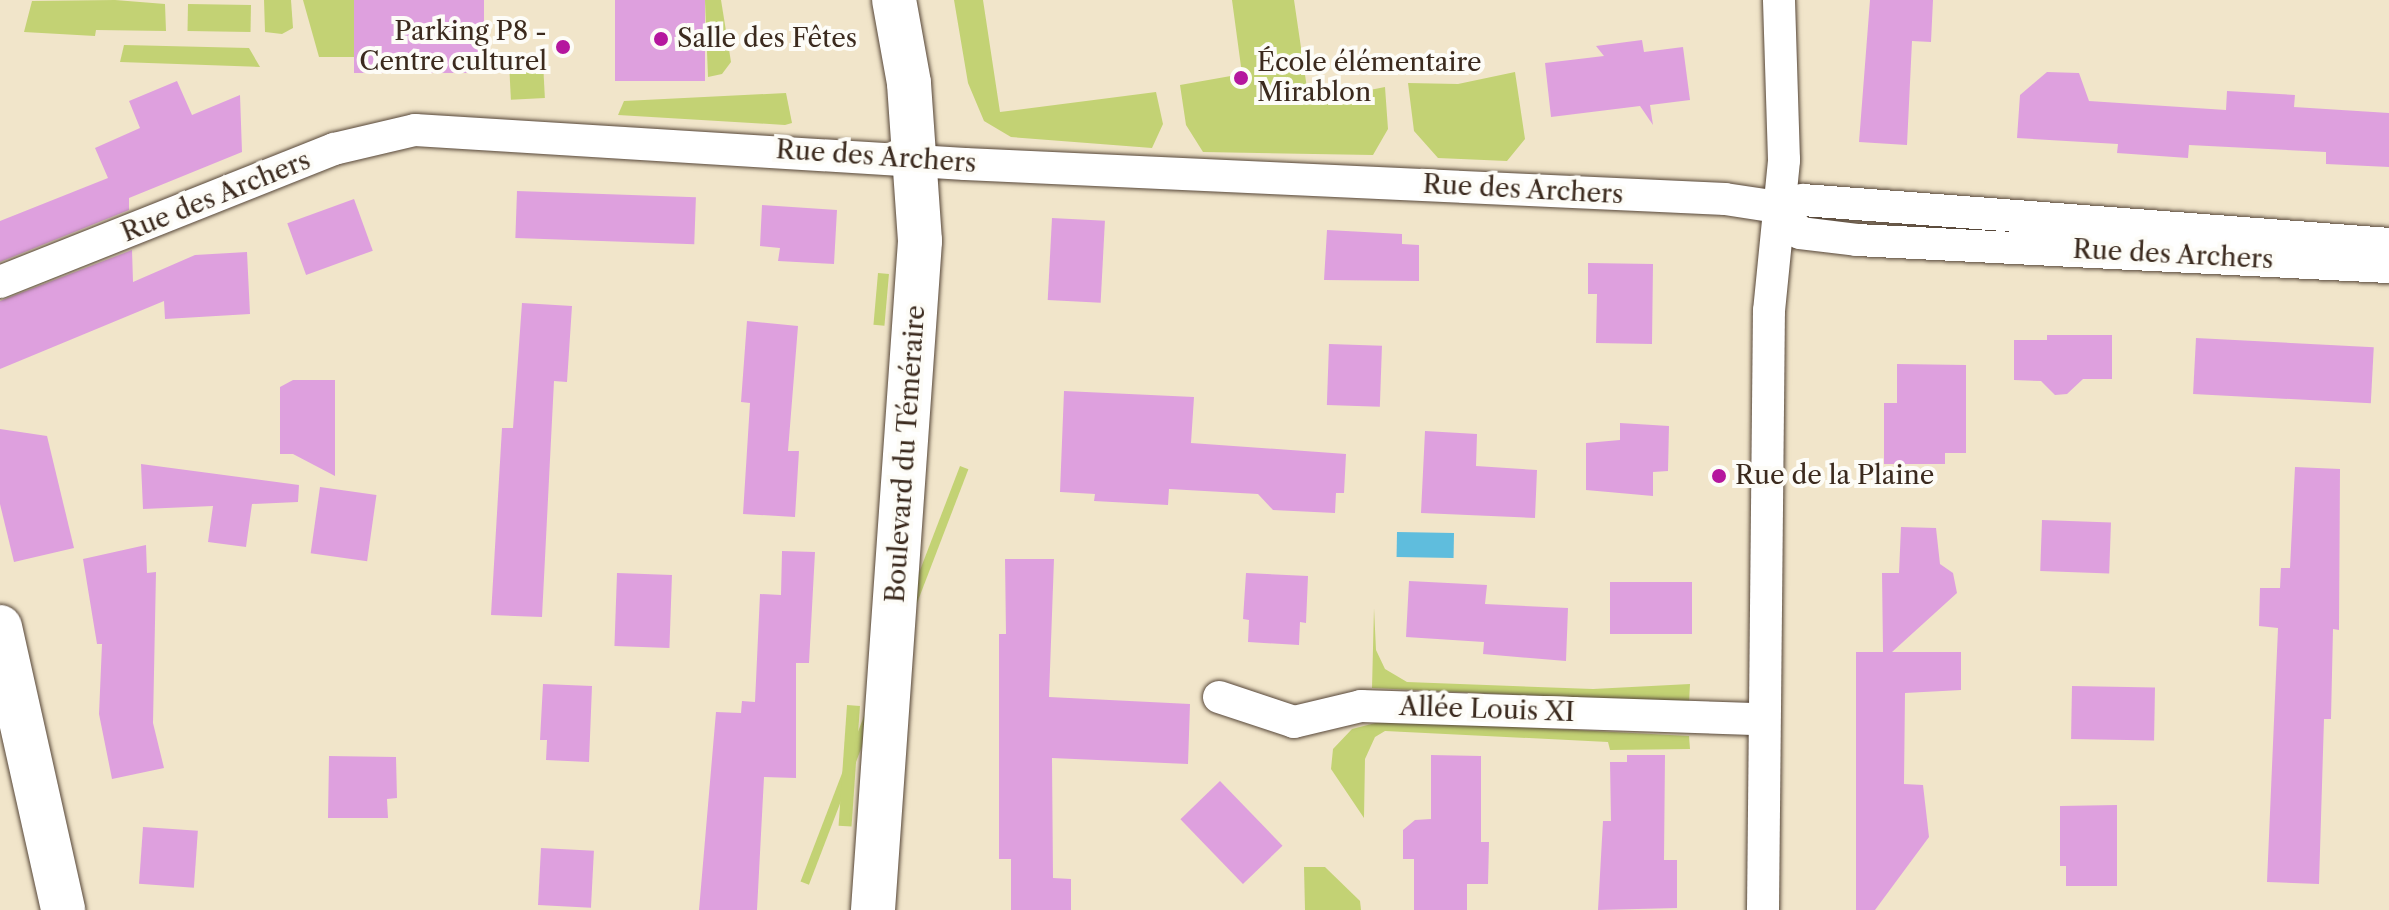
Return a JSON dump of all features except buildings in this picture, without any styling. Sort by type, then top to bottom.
[{"type":"main road","name":"Boulevard du Téméraire","points":[[873,910],[919,256],[916,157],[894,0]]},
{"type":"main road","points":[[0,627],[63,910]]},
{"type":"street","points":[[1763,910],[1761,719],[1769,311],[1784,160],[1779,0]]},
{"type":"street","name":"Rue des Archers","points":[[0,282],[384,133],[415,130],[916,157],[965,164],[1725,199],[1778,207],[1803,200],[2389,244]]},
{"type":"street","name":"Rue des Archers","points":[[1778,207],[1800,233],[1857,240],[2389,267]]},
{"type":"street","name":"Allée Louis XI","points":[[1219,697],[1294,722],[1361,706],[1761,719]]},
{"type":"green space","points":[[115,0],[165,4],[166,31],[96,30],[95,36],[24,32],[32,1]]},
{"type":"green space","points":[[264,0],[291,0],[293,28],[282,34],[265,32]]},
{"type":"green space","points":[[303,0],[354,0],[356,57],[319,57]]},
{"type":"green space","points":[[705,0],[721,0],[731,62],[722,74],[708,77]]},
{"type":"green space","points":[[954,0],[983,0],[1000,112],[1156,92],[1163,124],[1152,148],[1011,137],[984,121],[968,83]]},
{"type":"green space","points":[[1232,0],[1294,0],[1309,102],[1385,87],[1388,129],[1373,155],[1203,152],[1186,125],[1180,85],[1242,74]]},
{"type":"green space","points":[[188,4],[251,5],[251,32],[188,31]]},
{"type":"green space","points":[[124,45],[249,48],[260,67],[120,62]]},
{"type":"green space","points":[[543,62],[545,98],[511,100],[509,64]]},
{"type":"green space","points":[[1515,72],[1525,139],[1507,161],[1438,158],[1414,131],[1408,83],[1458,84]]},
{"type":"green space","points":[[786,93],[792,123],[785,125],[618,115],[624,101]]},
{"type":"green space","points":[[878,273],[889,274],[884,326],[873,325]]},
{"type":"green space","points":[[960,466],[968,469],[809,885],[801,881]]},
{"type":"green space","points":[[1374,608],[1376,650],[1385,669],[1407,682],[1593,689],[1690,684],[1689,703],[1372,688]]},
{"type":"green space","points":[[847,705],[860,706],[852,827],[839,826]]},
{"type":"green space","points":[[1387,720],[1689,736],[1690,749],[1610,750],[1608,742],[1385,731],[1375,737],[1365,759],[1364,818],[1331,769],[1333,749],[1352,729]]},
{"type":"green space","points":[[1304,867],[1325,867],[1360,901],[1361,910],[1305,910]]},
{"type":"water","points":[[1397,532],[1454,533],[1454,558],[1397,557]]},
{"type":"place","name":"Salle des Fêtes","points":[[661,39]]},
{"type":"place","name":"Parking P8 - Centre culturel","points":[[563,47]]},
{"type":"place","name":"École élémentaire Mirablon","points":[[1241,78]]},
{"type":"place","name":"Rue de la Plaine","points":[[1719,476]]}]
